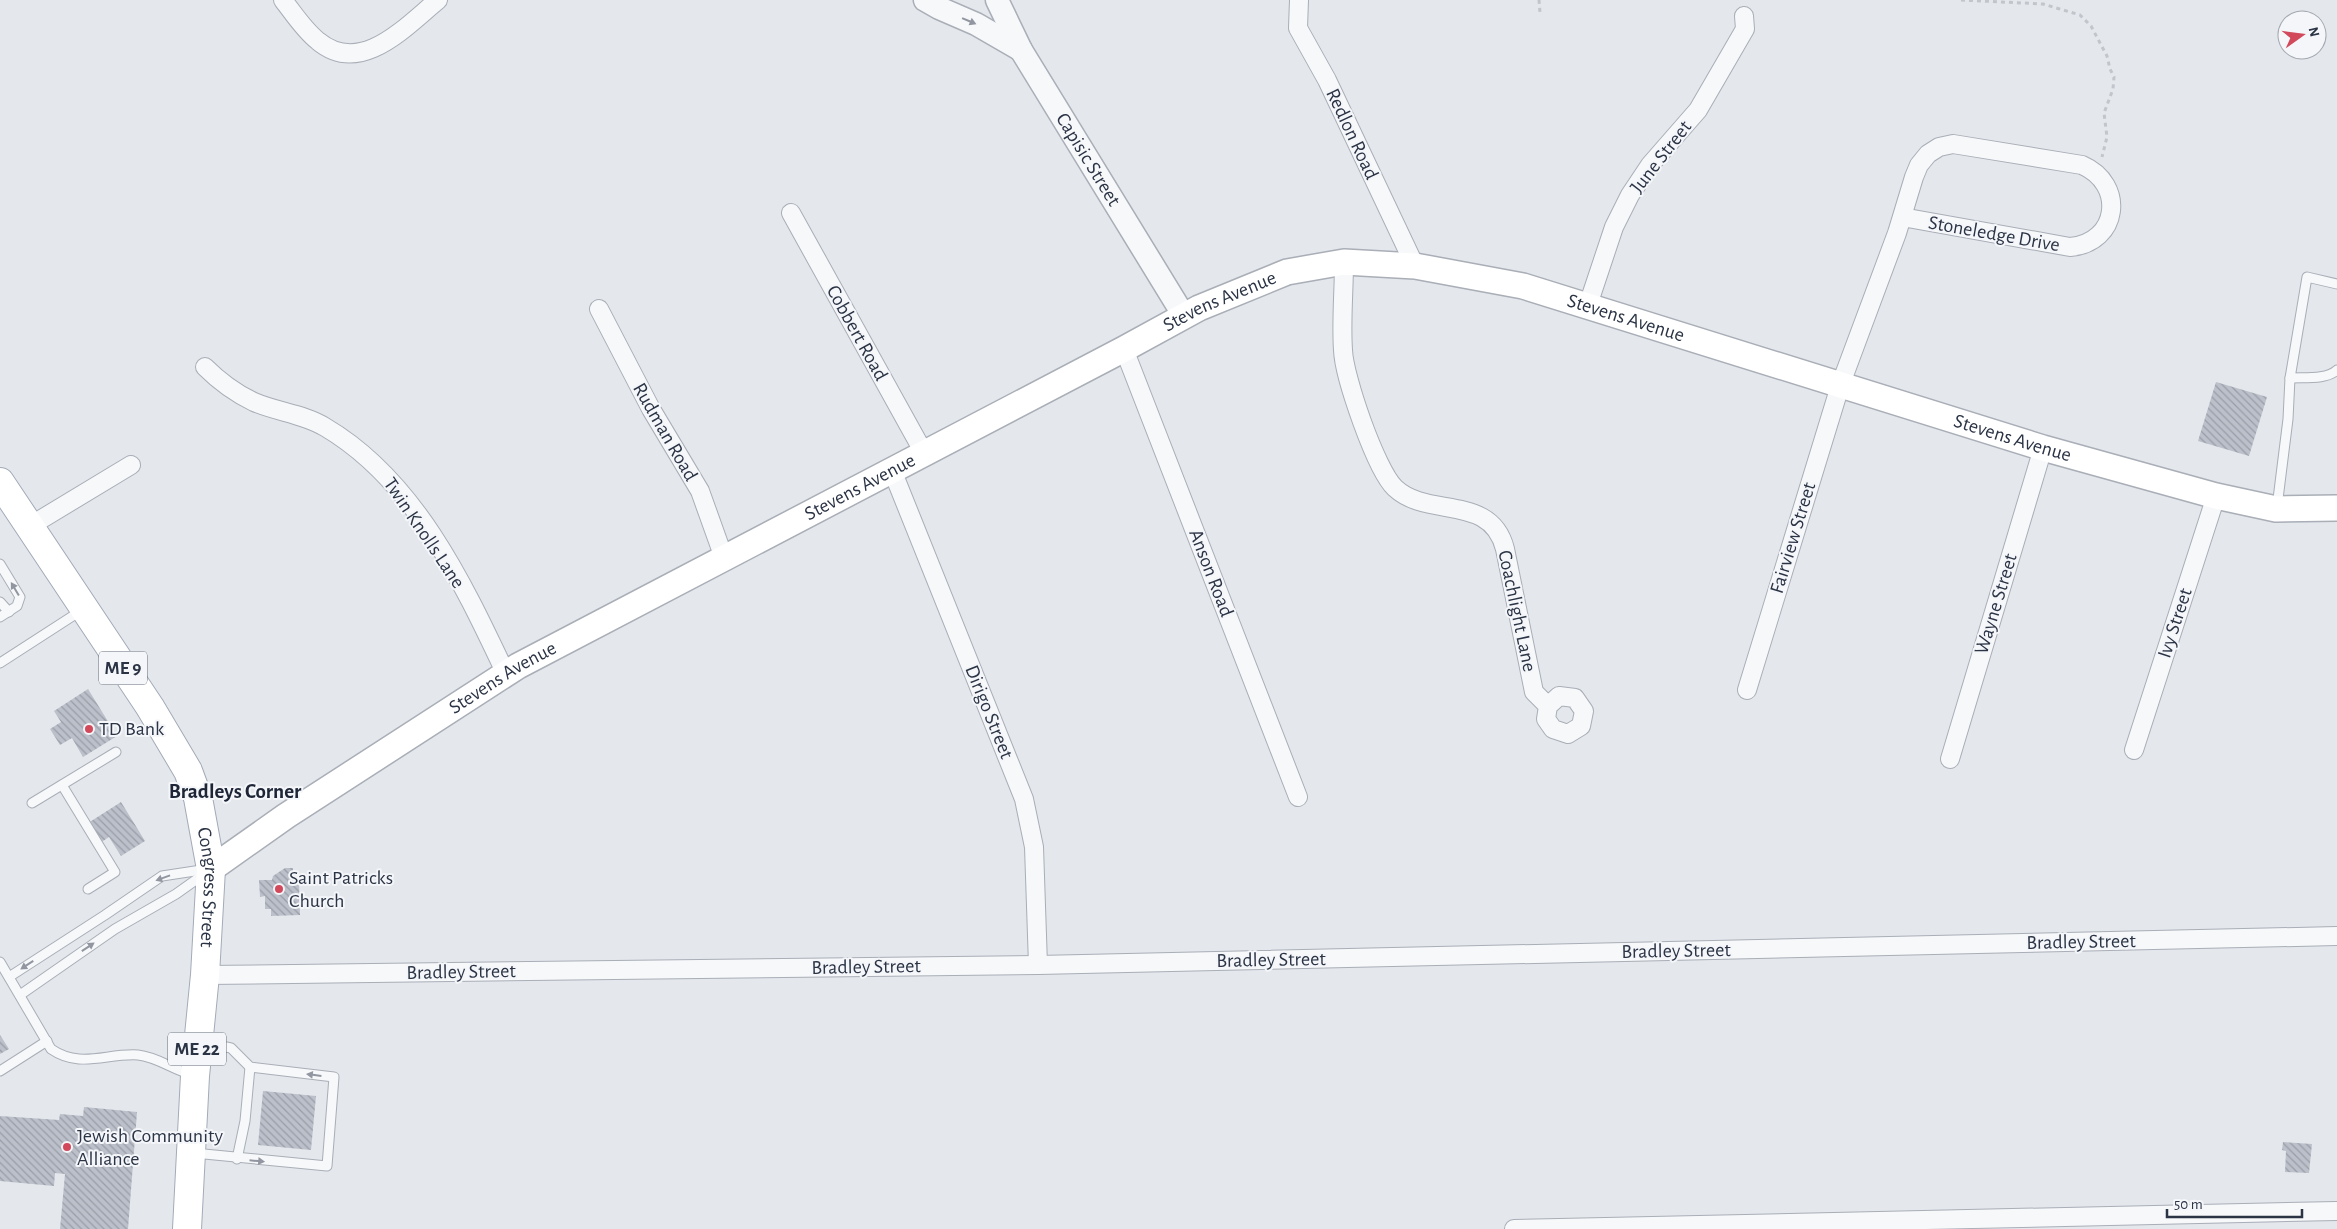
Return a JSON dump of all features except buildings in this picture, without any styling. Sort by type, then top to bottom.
[{"type":"main road","name":"Stevens Avenue","points":[[211,869],[294,811],[506,674],[1184,316],[1228,295],[1287,272],[1344,262],[1415,266],[1523,286],[2043,448],[2216,496],[2276,509],[2337,508]]},
{"type":"main road","name":"Congress Street","points":[[0,482],[150,707],[188,771],[198,798],[211,869],[205,975],[195,1076],[186,1229]]},
{"type":"street","points":[[283,0],[318,42],[328,48],[349,54],[374,49],[384,43],[438,0]]},
{"type":"street","points":[[925,0],[938,8],[976,24],[1021,50]]},
{"type":"street","name":"Capisic Street","points":[[997,0],[1021,50],[1184,316]]},
{"type":"street","name":"Redlon Road","points":[[1299,0],[1298,28],[1327,80],[1415,266]]},
{"type":"street","name":"June Street","points":[[1588,305],[1614,227],[1630,195],[1650,166],[1698,110],[1745,29],[1744,16]]},
{"type":"street","name":"Stoneledge Drive","points":[[1840,386],[1919,165],[1933,150],[1946,145],[1960,144],[2075,164],[2088,168],[2097,174],[2104,182],[2110,194],[2110,216],[2100,234],[2089,242],[2076,247],[2063,247],[1902,217]]},
{"type":"street","name":"Cobbert Road","points":[[791,213],[924,453]]},
{"type":"street","name":"Coachlight Lane","points":[[1344,262],[1344,360],[1377,459],[1389,480],[1407,497],[1478,515],[1500,536],[1505,549],[1532,688],[1536,696],[1548,706]]},
{"type":"street","name":"Rudman Road","points":[[599,309],[651,410],[700,491],[724,558]]},
{"type":"street","name":"Anson Road","points":[[1124,349],[1298,797]]},
{"type":"street","name":"Twin Knolls Lane","points":[[205,367],[225,386],[254,402],[323,426],[352,443],[387,476],[435,540],[475,609],[506,674]]},
{"type":"street","name":"Fairview Street","points":[[1747,690],[1840,386]]},
{"type":"street","name":"Wayne Street","points":[[1950,759],[2043,448]]},
{"type":"street","points":[[30,526],[131,465]]},
{"type":"street","name":"Dirigo Street","points":[[892,470],[1024,799],[1034,846],[1038,965]]},
{"type":"street","name":"Ivy Street","points":[[2134,750],[2216,496]]},
{"type":"street","name":"Bradley Street","points":[[205,975],[1038,965],[2337,936]]},
{"type":"street","points":[[1514,1229],[2337,1211]]},
{"type":"lane","points":[[2276,509],[2288,419],[2290,378],[2307,277],[2337,284]]},
{"type":"lane","points":[[2290,378],[2321,376],[2332,374],[2337,370]]},
{"type":"lane","points":[[0,564],[20,597],[18,606],[0,617]]},
{"type":"lane","points":[[0,602],[8,612]]},
{"type":"lane","points":[[0,663],[84,609]]},
{"type":"lane","points":[[32,803],[116,752]]},
{"type":"lane","points":[[62,785],[115,872],[88,889]]},
{"type":"lane","points":[[9,977],[106,915],[162,876],[211,869]]},
{"type":"lane","points":[[20,995],[114,929],[176,894],[211,869]]},
{"type":"lane","points":[[0,962],[46,1042],[51,1049],[62,1056],[88,1060],[133,1056],[162,1061],[175,1071],[195,1076]]},
{"type":"lane","points":[[191,1153],[237,1159],[327,1166],[334,1078],[250,1067],[231,1048],[198,1041]]},
{"type":"lane","points":[[0,1071],[46,1042]]},
{"type":"lane","points":[[237,1159],[245,1121],[250,1067]]},
{"type":"path","points":[[1539,0],[1540,13]]},
{"type":"path","points":[[1961,0],[2043,4],[2080,15],[2091,26],[2107,56],[2114,77],[2114,89],[2104,113],[2107,137],[2097,174]]},
{"type":"place","name":"TD Bank","points":[[89,729]]},
{"type":"place","name":"Saint Patricks Church","points":[[279,889]]},
{"type":"place","name":"Jewish Community Alliance","points":[[67,1147]]},
{"type":"district","name":"Bradleys Corner","points":[[235,791]]}]
